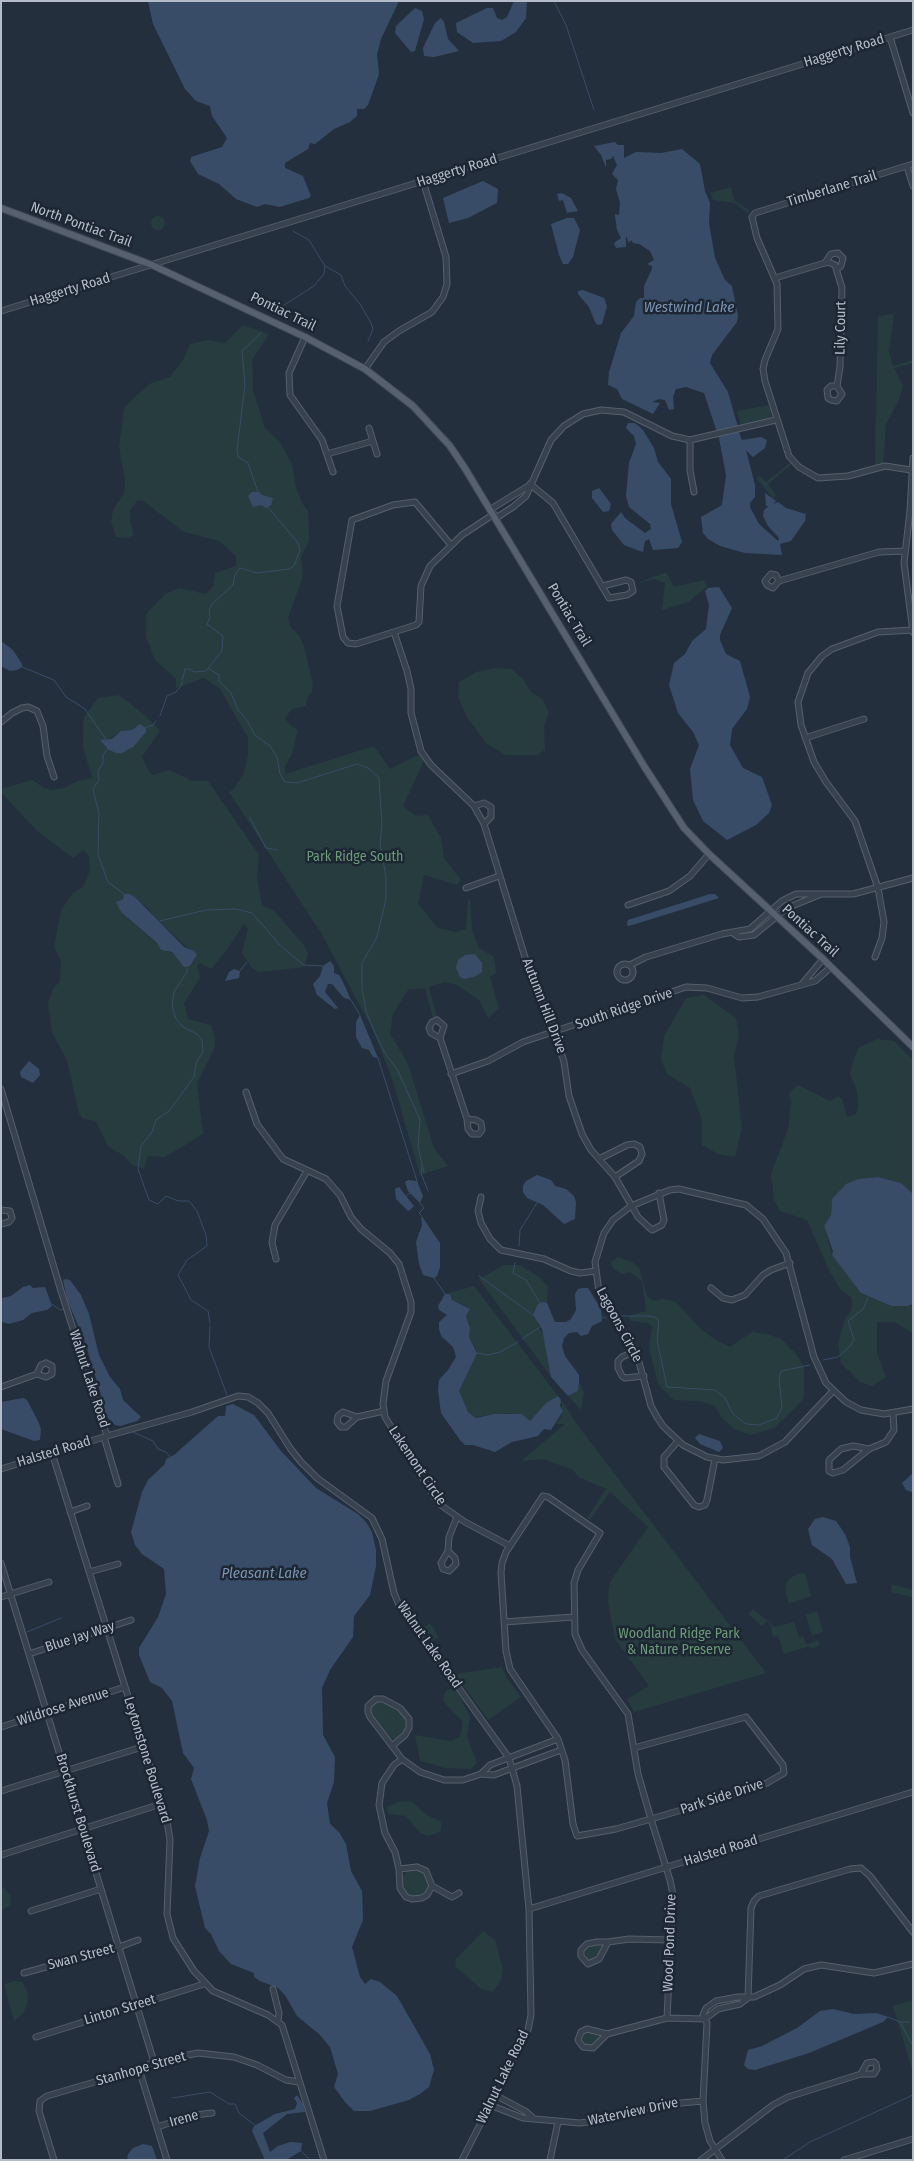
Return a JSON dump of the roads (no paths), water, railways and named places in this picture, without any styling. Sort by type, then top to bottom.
[{"type":"main road","name":"North Pontiac Trail","points":[[1,208],[152,265]]},
{"type":"main road","name":"Pontiac Trail","points":[[152,265],[305,337],[365,369],[389,386],[432,425],[456,454],[494,514],[684,828],[709,854],[831,967],[913,1047]]},
{"type":"street","name":"Haggerty Road","points":[[1,311],[913,30]]},
{"type":"street","points":[[890,37],[913,113]]},
{"type":"street","points":[[910,165],[913,186]]},
{"type":"street","name":"Timberlane Trail","points":[[775,278],[757,238],[752,215],[910,165]]},
{"type":"street","points":[[365,369],[384,342],[398,331],[432,312],[443,297],[448,272],[423,181]]},
{"type":"street","name":"Lily Court","points":[[775,278],[824,263],[831,254],[838,253],[843,258],[842,266],[837,269],[842,288],[840,368],[837,386]]},
{"type":"street","points":[[824,263],[833,262],[837,269]]},
{"type":"street","points":[[775,278],[778,301],[778,329],[765,360],[764,381],[788,456],[799,467],[813,476],[835,478],[885,466],[911,470]]},
{"type":"street","points":[[305,337],[289,373],[290,395],[322,440],[333,472]]},
{"type":"street","points":[[451,545],[415,502],[393,506],[352,520],[337,606],[343,637],[348,643],[356,644],[416,625],[419,622],[421,586],[424,576],[437,558],[475,525],[520,502],[526,496],[530,484],[557,432],[571,421],[588,413],[614,410],[624,412],[672,436],[690,440],[715,436],[776,420]]},
{"type":"street","points":[[369,428],[377,454]]},
{"type":"street","points":[[327,454],[373,440]]},
{"type":"street","points":[[690,440],[690,470],[694,492]]},
{"type":"street","points":[[875,957],[882,938],[884,922],[878,888],[855,822],[819,772],[805,738],[799,712],[800,692],[808,673],[822,656],[832,649],[878,632],[913,630],[904,577],[904,551],[912,504],[911,470],[913,458]]},
{"type":"street","points":[[494,514],[530,484]]},
{"type":"street","points":[[530,484],[553,503],[607,595],[612,598],[626,595],[633,591],[631,582],[626,580],[603,586]]},
{"type":"street","points":[[779,581],[879,552],[904,551]]},
{"type":"street","name":"Autumn Hill Drive","points":[[394,632],[409,680],[411,713],[421,751],[431,766],[474,806],[484,824],[532,980],[555,1032],[564,1062],[569,1096],[576,1120],[586,1142],[615,1177],[631,1206],[645,1225],[652,1230],[657,1229],[664,1220],[659,1193]]},
{"type":"street","points":[[1,722],[22,708],[28,708],[36,712],[43,726],[47,756],[54,777]]},
{"type":"street","points":[[805,738],[864,720]]},
{"type":"street","name":"Autumn Hill Drive","points":[[474,806],[484,803],[491,807],[491,817],[484,824]]},
{"type":"street","points":[[628,905],[669,891],[690,876],[709,854]]},
{"type":"street","points":[[466,888],[499,876]]},
{"type":"street","points":[[630,965],[646,957],[704,939],[750,929],[782,901],[796,894],[805,892],[842,896],[913,878]]},
{"type":"street","points":[[733,933],[739,937],[754,936],[787,908],[819,895]]},
{"type":"street","points":[[802,984],[823,960]]},
{"type":"street","name":"South Ridge Drive","points":[[451,1074],[488,1061],[523,1042],[686,987],[707,988],[733,996],[749,998],[767,995],[815,980],[831,967]]},
{"type":"street","points":[[440,1038],[467,1119]]},
{"type":"street","name":"Walnut Lake Road","points":[[1,1089],[105,1437],[192,1412],[238,1396],[248,1397],[258,1403],[301,1462],[317,1478],[372,1518],[382,1538],[394,1593],[400,1605],[509,1758],[517,1786],[529,1909],[531,2015],[528,2030],[462,2160]]},
{"type":"street","name":"Lakemont Circle","points":[[246,1092],[257,1124],[283,1159],[326,1179],[334,1186],[351,1217],[361,1229],[390,1253],[399,1264],[411,1302],[411,1312],[386,1381],[383,1394],[384,1411],[395,1434],[435,1498],[457,1517],[510,1546]]},
{"type":"street","points":[[599,1159],[627,1146],[634,1144],[640,1147],[642,1154],[639,1161],[615,1177]]},
{"type":"street","points":[[276,1259],[272,1243],[275,1225],[307,1171]]},
{"type":"street","name":"Lagoons Circle","points":[[833,1391],[796,1432],[772,1451],[736,1460],[715,1459],[692,1450],[678,1441],[662,1426],[651,1406],[636,1351],[600,1292],[595,1262],[604,1233],[613,1220],[631,1206],[659,1193],[679,1189],[746,1205],[763,1219],[786,1253],[818,1369],[833,1391],[846,1402],[861,1410],[894,1413],[913,1408]]},
{"type":"street","points":[[481,1197],[478,1210],[481,1223],[490,1239],[501,1250],[544,1259],[580,1273],[596,1271]]},
{"type":"street","points":[[1,1210],[10,1211],[12,1218],[9,1222],[1,1224]]},
{"type":"street","points":[[711,1288],[723,1298],[732,1300],[745,1295],[762,1275],[790,1263]]},
{"type":"street","points":[[636,1351],[622,1357],[618,1361],[618,1368],[622,1376],[626,1378],[644,1376]]},
{"type":"street","points":[[1,1387],[37,1374]]},
{"type":"street","points":[[357,1417],[384,1411]]},
{"type":"street","points":[[869,1449],[853,1446],[841,1448],[827,1463],[829,1471],[833,1473],[843,1470],[869,1449],[881,1445],[892,1434],[894,1413]]},
{"type":"street","points":[[105,1437],[118,1484]]},
{"type":"street","name":"Halsted Road","points":[[1,1469],[105,1437]]},
{"type":"street","points":[[678,1441],[664,1457],[664,1467],[694,1505],[705,1505],[715,1459]]},
{"type":"street","name":"Leytonstone Boulevard","points":[[52,1453],[161,1804],[170,1840],[166,1899],[168,1923],[173,1938],[204,1984],[213,1991],[278,2021]]},
{"type":"street","name":"Wood Pond Drive","points":[[510,1546],[543,1496],[548,1497],[600,1533],[578,1570],[574,1583],[574,1617],[577,1641],[628,1714],[638,1774],[667,1868],[672,1895],[667,2018]]},
{"type":"street","points":[[70,1512],[87,1506]]},
{"type":"street","points":[[448,1550],[449,1537],[457,1517]]},
{"type":"street","points":[[510,1546],[506,1552],[501,1573],[504,1622],[510,1669],[558,1739],[562,1750],[572,1824],[578,1836],[652,1819]]},
{"type":"street","name":"Brockhurst Boulevard","points":[[1,1564],[154,2062]]},
{"type":"street","points":[[89,1572],[118,1564]]},
{"type":"street","points":[[1,1597],[49,1582]]},
{"type":"street","points":[[504,1622],[574,1617]]},
{"type":"street","name":"Blue Jay Way","points":[[29,1654],[132,1620]]},
{"type":"street","name":"Wildrose Avenue","points":[[1,1726],[125,1687]]},
{"type":"street","points":[[392,1746],[407,1732],[410,1724],[408,1715],[383,1699],[373,1700],[368,1706],[368,1712],[392,1746],[402,1759],[420,1772],[444,1780],[463,1780],[481,1774],[494,1775],[562,1750]]},
{"type":"street","name":"Park Side Drive","points":[[634,1748],[746,1717],[785,1770],[783,1775],[757,1788],[652,1819]]},
{"type":"street","points":[[481,1774],[487,1766],[558,1739]]},
{"type":"street","points":[[1,1790],[142,1747]]},
{"type":"street","points":[[399,1869],[422,1868],[430,1875],[432,1886],[427,1895],[422,1898],[406,1897],[400,1888],[399,1869],[395,1852],[385,1833],[379,1805],[382,1783],[394,1765],[402,1759]]},
{"type":"street","name":"Halsted Road","points":[[529,1909],[913,1792]]},
{"type":"street","points":[[1,1855],[161,1804]]},
{"type":"street","points":[[748,1998],[751,1908],[754,1900],[760,1896],[850,1869],[861,1868],[870,1876],[913,1932]]},
{"type":"street","points":[[432,1886],[452,1897],[459,1893]]},
{"type":"street","points":[[31,1911],[102,1889]]},
{"type":"street","points":[[608,1942],[596,1962],[588,1964],[584,1962],[581,1950],[587,1944],[629,1939],[670,1940]]},
{"type":"street","name":"Swan Street","points":[[24,1973],[138,1940]]},
{"type":"street","points":[[607,2034],[593,2048],[583,2047],[578,2040],[581,2032],[587,2029],[607,2034],[667,2018],[705,2019],[718,2009],[740,2004],[748,1998],[767,1992],[804,1969],[821,1965],[874,1973],[913,1964]]},
{"type":"street","name":"Linton Street","points":[[36,2037],[204,1984]]},
{"type":"street","points":[[273,1989],[279,2013],[278,2021],[285,2030],[324,2160]]},
{"type":"street","points":[[705,2019],[703,2101],[705,2123],[714,2148],[722,2160]]},
{"type":"street","name":"Stanhope Street","points":[[54,2160],[39,2111],[40,2100],[47,2096],[139,2069],[154,2062],[198,2053],[214,2053],[246,2060],[286,2080],[300,2082]]},
{"type":"street","points":[[139,2069],[166,2160]]},
{"type":"street","points":[[701,2160],[761,2112],[788,2097],[862,2074]]},
{"type":"street","name":"Waterview Drive","points":[[495,2095],[525,2111],[532,2117]]},
{"type":"street","name":"Waterview Drive","points":[[490,2106],[523,2118],[532,2117],[558,2122],[596,2121],[658,2104],[703,2101]]},
{"type":"street","name":"Irene","points":[[156,2127],[196,2115],[212,2113]]},
{"type":"street","points":[[550,2160],[558,2122]]},
{"type":"street","points":[[844,2160],[913,2139]]},
{"type":"water","points":[[148,1],[399,1],[381,39],[377,54],[379,74],[368,105],[364,109],[357,109],[357,116],[350,122],[334,129],[315,144],[310,143],[308,149],[285,163],[285,168],[303,176],[311,196],[309,198],[280,207],[265,204],[257,207],[236,199],[219,184],[198,174],[190,161],[191,157],[222,147],[227,138],[212,116],[210,106],[196,101],[185,89],[153,24]]},
{"type":"water","points":[[514,1],[527,1],[526,18],[516,32],[501,41],[473,43],[457,32],[456,23],[487,8],[493,8],[497,18],[502,20],[507,17]]},
{"type":"water","points":[[415,8],[422,11],[424,19],[415,51],[411,52],[395,33],[396,26]]},
{"type":"water","points":[[441,18],[444,22],[448,39],[459,51],[434,57],[424,56],[423,48],[435,23]]},
{"type":"water","name":"Westwind Lake","points":[[615,142],[618,145],[624,145],[624,158],[636,152],[661,153],[682,149],[700,164],[705,191],[710,203],[709,223],[715,258],[725,280],[732,286],[738,316],[737,322],[712,355],[710,363],[728,392],[742,440],[761,437],[767,440],[765,448],[753,457],[746,450],[755,485],[755,497],[750,503],[750,507],[759,524],[778,541],[779,538],[768,526],[763,516],[764,510],[769,506],[766,506],[765,493],[776,501],[773,504],[778,502],[786,508],[806,514],[805,521],[791,541],[780,544],[782,555],[745,553],[720,546],[708,539],[703,533],[701,517],[722,505],[726,475],[719,438],[704,393],[686,387],[676,389],[673,397],[674,409],[669,410],[665,400],[659,399],[652,402],[660,403],[653,414],[622,399],[617,389],[608,385],[609,372],[621,333],[634,316],[636,302],[640,298],[644,298],[644,286],[652,269],[652,266],[647,264],[654,260],[650,251],[639,244],[633,243],[631,240],[629,243],[626,236],[626,247],[616,248],[614,243],[621,238],[617,230],[615,216],[615,214],[619,215],[620,203],[616,189],[618,180],[612,174],[617,165],[613,156],[611,159],[606,160],[606,168],[601,155],[594,146]]},
{"type":"water","points":[[483,181],[498,189],[497,203],[468,218],[449,223],[443,198]]},
{"type":"water","points":[[562,193],[571,198],[578,211],[567,213],[563,200],[559,201],[557,194]]},
{"type":"water","points":[[567,218],[574,218],[580,230],[573,257],[568,264],[563,264],[551,224]]},
{"type":"water","points":[[583,290],[604,298],[607,306],[602,324],[598,325],[595,322],[589,307],[578,294],[578,291]]},
{"type":"water","points":[[628,423],[635,423],[643,430],[654,448],[658,462],[671,479],[671,504],[682,542],[678,548],[653,550],[649,539],[645,541],[643,552],[624,545],[612,530],[611,524],[621,512],[625,518],[645,533],[651,529],[650,524],[629,507],[626,496],[629,463],[636,444],[634,436],[626,428]]},
{"type":"water","points":[[599,488],[611,504],[609,511],[603,512],[592,498],[592,491]]},
{"type":"water","points":[[252,492],[259,492],[262,495],[273,498],[271,505],[266,508],[261,505],[253,507],[248,496]]},
{"type":"water","points":[[719,587],[732,608],[720,635],[720,640],[726,654],[740,661],[750,697],[747,709],[732,729],[730,745],[743,768],[762,777],[772,805],[769,813],[756,825],[727,840],[703,821],[693,800],[690,769],[699,745],[693,732],[678,713],[669,685],[674,663],[685,654],[692,641],[706,629],[709,605],[705,591],[708,588]]},
{"type":"water","points":[[1,641],[13,650],[22,667],[10,671],[1,666]]},
{"type":"water","points":[[140,724],[146,728],[146,732],[133,747],[122,753],[109,750],[100,740],[112,739],[121,731],[132,730]]},
{"type":"water","points":[[124,894],[130,894],[136,898],[184,947],[194,951],[197,955],[190,966],[184,967],[172,952],[161,950],[157,943],[121,912],[116,902],[123,899]]},
{"type":"water","points":[[715,894],[719,898],[629,926],[627,925],[628,920]]},
{"type":"water","points":[[475,954],[482,963],[482,972],[474,977],[464,979],[460,977],[456,968],[458,960],[465,955]]},
{"type":"water","points":[[330,961],[334,966],[334,973],[339,975],[351,1000],[344,998],[332,984],[328,984],[325,992],[338,1008],[335,1009],[317,995],[313,984],[320,976],[323,966]]},
{"type":"water","points":[[234,969],[240,971],[239,978],[225,981],[229,972]]},
{"type":"water","points":[[360,1015],[378,1058],[373,1057],[369,1050],[362,1048],[356,1037],[356,1022]]},
{"type":"water","points":[[29,1061],[39,1069],[40,1075],[33,1083],[21,1077],[20,1072]]},
{"type":"water","points":[[537,1175],[551,1180],[555,1186],[566,1189],[574,1196],[576,1202],[575,1219],[564,1224],[543,1205],[527,1198],[523,1192],[523,1186],[526,1181]]},
{"type":"water","points":[[878,1177],[901,1183],[913,1194],[913,1304],[907,1306],[891,1306],[861,1293],[832,1255],[833,1251],[824,1226],[831,1215],[832,1199],[846,1184],[858,1179]]},
{"type":"water","points":[[408,1180],[417,1181],[423,1196],[420,1203],[408,1191],[405,1182]]},
{"type":"water","points":[[399,1187],[414,1206],[408,1211],[396,1199],[395,1189]]},
{"type":"water","points":[[421,1215],[440,1243],[440,1267],[437,1276],[434,1278],[423,1275],[419,1264],[416,1242],[422,1225]]},
{"type":"water","points":[[63,1280],[70,1280],[81,1295],[89,1314],[99,1355],[110,1377],[120,1389],[123,1400],[141,1417],[137,1421],[120,1426],[115,1425],[105,1415],[102,1398],[85,1342],[67,1299]]},
{"type":"water","points":[[30,1285],[33,1288],[45,1287],[52,1306],[47,1310],[32,1313],[23,1320],[9,1324],[2,1322],[2,1298],[11,1296],[23,1287]]},
{"type":"water","points":[[588,1288],[601,1309],[602,1321],[592,1326],[588,1334],[581,1336],[577,1332],[569,1333],[564,1338],[562,1346],[565,1356],[579,1375],[578,1391],[568,1396],[551,1377],[542,1329],[533,1315],[538,1304],[543,1302],[547,1303],[555,1322],[566,1322],[571,1319],[576,1310],[575,1294],[578,1289]]},
{"type":"water","points":[[445,1294],[450,1294],[452,1300],[470,1309],[466,1316],[470,1328],[469,1337],[477,1353],[459,1391],[468,1412],[476,1418],[494,1414],[522,1414],[530,1421],[546,1403],[558,1396],[561,1400],[560,1406],[563,1411],[551,1430],[544,1429],[538,1436],[512,1442],[495,1452],[473,1445],[465,1445],[460,1440],[441,1413],[438,1390],[439,1380],[456,1357],[453,1347],[441,1336],[439,1329],[439,1322],[447,1315],[439,1310],[438,1306]]},
{"type":"water","points":[[23,1398],[27,1400],[38,1421],[41,1429],[40,1440],[34,1441],[1,1429],[1,1402]]},
{"type":"water","name":"Pleasant Lake","points":[[233,1404],[254,1415],[281,1451],[316,1488],[358,1514],[366,1522],[372,1532],[376,1550],[376,1566],[370,1595],[354,1616],[353,1637],[330,1670],[322,1688],[323,1735],[335,1757],[334,1782],[327,1803],[330,1824],[339,1832],[346,1844],[351,1871],[362,1891],[363,1920],[352,1947],[360,1977],[365,1984],[371,1979],[380,1982],[397,1996],[430,2054],[434,2070],[429,2087],[420,2094],[409,2100],[370,2111],[354,2111],[334,2087],[338,2074],[330,2047],[319,2034],[297,2016],[285,1995],[278,1988],[254,1977],[254,1973],[231,1964],[219,1951],[211,1934],[205,1928],[195,1886],[200,1858],[209,1831],[207,1820],[191,1779],[194,1768],[183,1753],[172,1701],[162,1688],[150,1682],[139,1655],[139,1648],[158,1617],[166,1594],[164,1569],[142,1554],[135,1545],[131,1532],[142,1492],[148,1480],[165,1464],[166,1459],[174,1455],[218,1416],[225,1416],[226,1406]]},
{"type":"water","points":[[699,1434],[720,1441],[723,1448],[719,1452],[700,1444],[695,1438]]},
{"type":"water","points":[[913,1473],[913,1495],[912,1492],[906,1490],[902,1483]]},
{"type":"water","points":[[823,1517],[836,1521],[845,1534],[850,1547],[850,1557],[857,1583],[846,1584],[832,1559],[812,1545],[808,1529],[815,1519]]},
{"type":"water","points":[[833,2009],[854,2014],[877,2013],[888,2017],[883,2022],[809,2053],[755,2070],[748,2069],[744,2065],[748,2050],[762,2046],[797,2028],[820,2011]]},
{"type":"water","points":[[297,2095],[303,2104],[305,2112],[287,2114],[263,2133],[270,2152],[278,2146],[290,2142],[302,2143],[301,2151],[286,2160],[265,2160],[252,2131],[254,2126],[275,2114],[295,2109],[297,2103],[294,2098]]},
{"type":"water","points":[[143,2144],[152,2146],[157,2160],[127,2160],[128,2154],[133,2148]]},
{"type":"waterway","points":[[554,1],[566,25],[594,110]]},
{"type":"waterway","points":[[293,231],[309,240],[325,266],[341,275],[345,286],[360,304],[371,323],[373,329],[368,341]]},
{"type":"waterway","points":[[281,307],[314,286],[324,274],[325,266]]},
{"type":"waterway","points":[[258,492],[248,463],[238,457],[237,450],[245,385],[242,351],[261,333]]},
{"type":"waterway","points":[[160,716],[167,696],[176,692],[181,686],[185,669],[190,669],[194,672],[206,671],[222,651],[223,636],[207,624],[210,617],[209,610],[212,604],[233,585],[235,575],[240,568],[257,573],[289,569],[294,566],[300,550],[298,543],[267,506]]},
{"type":"waterway","points":[[22,667],[54,680],[66,697],[85,709],[107,741]]},
{"type":"waterway","points":[[209,669],[219,675],[219,681],[231,693],[238,710],[247,720],[255,735],[270,746],[277,757],[280,774],[285,782],[297,783],[357,764],[368,768],[379,778],[382,825],[380,844],[386,877],[386,899],[377,937],[362,963],[362,989],[366,1011],[375,1033],[385,1053],[398,1071],[420,1120],[418,1146],[424,1173]]},
{"type":"waterway","points":[[144,728],[153,725],[156,721]]},
{"type":"waterway","points":[[108,748],[103,755],[103,763],[98,771],[99,780],[93,789],[99,814],[98,855],[108,882],[124,894]]},
{"type":"waterway","points":[[250,818],[266,848],[278,850]]},
{"type":"waterway","points":[[160,921],[206,910],[236,909],[252,913],[279,944],[304,965],[323,966]]},
{"type":"waterway","points":[[240,971],[247,962]]},
{"type":"waterway","points":[[187,968],[187,972],[174,992],[172,1006],[176,1019],[183,1027],[197,1034],[202,1040],[203,1052],[196,1063],[194,1077],[169,1111],[156,1120],[152,1132],[141,1146],[138,1169],[149,1200],[158,1204],[166,1196],[178,1201],[189,1201],[197,1211],[206,1235],[207,1246],[187,1260],[178,1275],[191,1300],[208,1311],[210,1323]]},
{"type":"waterway","points":[[351,1000],[360,1015]]},
{"type":"waterway","points":[[378,1058],[417,1181]]},
{"type":"waterway","points":[[422,1166],[421,1173],[428,1191]]},
{"type":"waterway","points":[[420,1203],[424,1208],[419,1213],[421,1215]]},
{"type":"waterway","points":[[519,1246],[520,1230],[537,1203]]},
{"type":"waterway","points":[[515,1263],[513,1273],[526,1280],[540,1303]]},
{"type":"waterway","points":[[479,1276],[533,1315]]},
{"type":"waterway","points":[[434,1278],[445,1294]]},
{"type":"waterway","points":[[823,1360],[838,1357],[851,1345],[854,1339],[848,1321],[863,1309],[868,1298]]},
{"type":"waterway","points":[[52,1304],[60,1310],[65,1309]]},
{"type":"waterway","points":[[622,1316],[655,1317],[659,1321],[657,1340],[667,1387],[715,1390],[725,1398],[733,1414],[746,1424],[759,1425],[777,1418],[782,1407],[779,1380],[781,1371],[810,1365]]},
{"type":"waterway","points":[[602,1317],[606,1318]]},
{"type":"waterway","points":[[210,1326],[209,1347],[227,1395]]},
{"type":"waterway","points":[[522,1339],[540,1327]]},
{"type":"waterway","points":[[477,1353],[488,1355],[500,1352],[518,1342]]},
{"type":"waterway","points":[[133,1432],[153,1441],[158,1449],[166,1452],[170,1457]]},
{"type":"waterway","points":[[27,1632],[61,1618]]},
{"type":"waterway","points":[[888,2017],[900,2022],[913,2046]]},
{"type":"waterway","points":[[900,2022],[909,2022]]},
{"type":"waterway","points":[[172,2098],[210,2092],[229,2104],[235,2104],[239,2113],[255,2125]]},
{"type":"waterway","points":[[783,2160],[810,2142],[913,2095]]},
{"type":"waterway","points":[[301,2151],[310,2160]]},
{"type":"park label","name":"Park Ridge South","points":[[355,857]]},
{"type":"park label","name":"Woodland Ridge Park & Nature Preserve","points":[[679,1642]]}]
